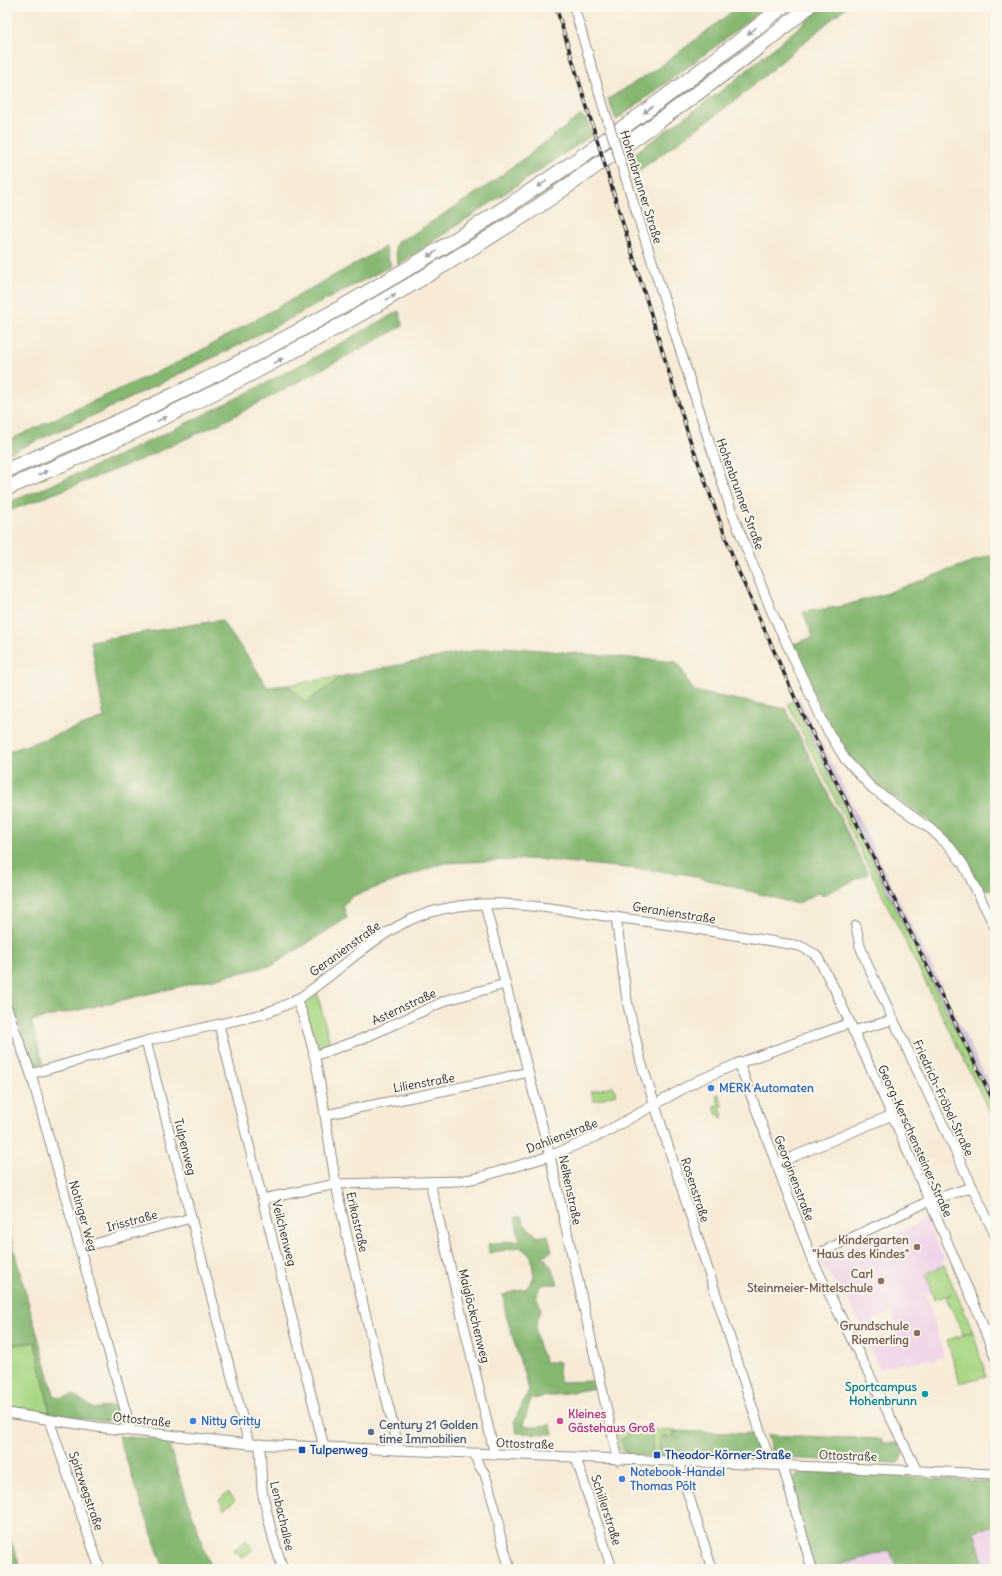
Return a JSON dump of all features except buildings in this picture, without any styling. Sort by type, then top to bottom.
[{"type":"highway","points":[[7,470],[173,396],[251,357],[410,268],[525,196],[604,142],[730,49],[782,7]]},
{"type":"highway","points":[[7,488],[116,441],[259,371],[416,283],[552,197],[743,60],[808,7]]},
{"type":"street","name":"Hohenbrunner Straße","points":[[574,7],[605,112],[731,510],[771,610],[826,728],[845,759],[872,788],[887,800],[932,830],[950,847],[963,864],[995,927]]},
{"type":"street","name":"Nelkenstraße","points":[[485,904],[550,1156],[618,1460]]},
{"type":"street","name":"Geranienstraße","points":[[31,1074],[146,1041],[263,1014],[296,999],[354,954],[410,920],[451,907],[504,904],[616,917],[800,946]]},
{"type":"street","name":"Rosenstraße","points":[[616,917],[628,1005],[637,1047],[654,1104],[771,1465]]},
{"type":"street","name":"Friedrich-Fröbel-Straße","points":[[856,926],[860,946],[893,1020],[995,1235]]},
{"type":"street","name":"Georg-Kerschensteiner-Straße","points":[[800,946],[813,953],[818,958],[852,1027],[892,1115],[995,1357]]},
{"type":"street","name":"Asternstraße","points":[[314,1056],[362,1040],[447,1000],[505,984]]},
{"type":"street","name":"Erikastraße","points":[[296,999],[302,1011],[314,1056],[336,1184],[399,1450]]},
{"type":"street","name":"Notinger Weg","points":[[7,1008],[31,1074],[131,1431]]},
{"type":"street","points":[[852,1027],[893,1020]]},
{"type":"street","name":"Veilchenweg","points":[[220,1025],[324,1447]]},
{"type":"street","name":"Dahlienstraße","points":[[263,1199],[336,1184],[459,1181],[477,1178],[550,1156],[602,1134],[698,1081],[739,1063],[852,1027]]},
{"type":"street","name":"Tulpenweg","points":[[146,1041],[249,1444]]},
{"type":"street","name":"Georginenstraße","points":[[739,1063],[811,1257],[917,1471]]},
{"type":"street","name":"Lilienstraße","points":[[325,1115],[451,1090],[528,1072]]},
{"type":"street","points":[[776,1164],[892,1115]]},
{"type":"street","name":"Maiglöckchenweg","points":[[432,1182],[446,1252],[495,1455]]},
{"type":"street","points":[[811,1257],[929,1201],[972,1187]]},
{"type":"street","name":"Irisstraße","points":[[79,1248],[191,1218]]},
{"type":"street","points":[[986,1333],[995,1327]]},
{"type":"street","name":"Ottostraße","points":[[7,1413],[131,1431],[249,1444],[995,1474]]},
{"type":"street","name":"Spitzwegstraße","points":[[49,1420],[100,1569]]},
{"type":"street","name":"Lenbachallee","points":[[260,1444],[262,1491],[268,1518],[283,1569]]},
{"type":"street","points":[[475,1454],[475,1460],[488,1480],[499,1522],[498,1531],[510,1569]]},
{"type":"street","name":"Schillerstraße","points":[[576,1458],[612,1569]]},
{"type":"street","points":[[678,1462],[712,1569]]},
{"type":"street","points":[[783,1466],[812,1569]]},
{"type":"shaded area","points":[[799,697],[995,1096],[995,1110],[793,701]]},
{"type":"shaded area","points":[[926,1219],[944,1259],[942,1260],[944,1265],[926,1274],[932,1292],[926,1295],[944,1356],[933,1360],[932,1358],[907,1365],[906,1362],[880,1369],[869,1347],[899,1338],[892,1312],[862,1326],[840,1285],[837,1287],[829,1273],[823,1270],[820,1261],[824,1256],[837,1251],[838,1252],[883,1231],[885,1235],[888,1233],[890,1236]]},
{"type":"shaded area","points":[[995,1525],[995,1569],[956,1569],[983,1561],[974,1531]]},
{"type":"shaded area","points":[[890,1550],[897,1569],[826,1569]]},
{"type":"green space","points":[[738,7],[764,7],[728,37],[616,120],[608,99],[661,66]]},
{"type":"green space","points":[[823,7],[846,7],[736,100],[633,175],[628,158],[728,86]]},
{"type":"green space","points":[[581,115],[587,120],[592,135],[398,265],[395,247],[398,241],[410,236],[490,184]]},
{"type":"green space","points":[[385,247],[391,266],[237,346],[99,413],[7,454],[7,441],[187,358]]},
{"type":"green space","points":[[399,311],[403,326],[225,421],[142,459],[7,512],[7,503],[108,460],[255,389]]},
{"type":"green space","points":[[995,553],[995,889],[982,890],[962,856],[950,840],[926,818],[876,784],[847,754],[821,709],[791,645],[813,637],[803,612],[843,606],[884,594]]},
{"type":"green space","points":[[221,620],[251,661],[267,687],[288,685],[305,703],[333,684],[339,677],[459,653],[505,647],[676,662],[692,689],[696,692],[786,709],[868,874],[823,895],[817,893],[797,904],[686,874],[536,859],[444,863],[353,896],[343,905],[347,918],[273,965],[31,1021],[43,1063],[34,1065],[7,989],[7,752],[104,718],[91,641]]},
{"type":"green space","points":[[339,677],[333,684],[305,703],[288,685]]},
{"type":"green space","points":[[793,701],[995,1110],[995,1123],[788,704]]},
{"type":"green space","points":[[317,992],[331,1048],[321,1050],[316,1044],[304,1006],[306,1000]]},
{"type":"green space","points":[[613,1086],[616,1094],[594,1101],[591,1092]]},
{"type":"green space","points":[[719,1094],[723,1106],[720,1107],[724,1117],[721,1118],[719,1114],[717,1115],[714,1107],[719,1104],[716,1095]]},
{"type":"green space","points":[[520,1216],[524,1224],[538,1237],[548,1235],[552,1251],[543,1256],[553,1270],[558,1284],[542,1284],[536,1295],[541,1309],[536,1324],[536,1336],[545,1362],[559,1362],[558,1372],[560,1382],[594,1381],[595,1388],[531,1399],[523,1425],[538,1427],[550,1424],[553,1434],[517,1433],[514,1422],[529,1390],[506,1315],[503,1295],[527,1288],[534,1277],[531,1256],[520,1247],[489,1253],[488,1244],[520,1240],[515,1218]]},
{"type":"green space","points":[[7,1225],[54,1395],[61,1398],[74,1395],[94,1409],[116,1405],[119,1417],[118,1422],[91,1420],[7,1406],[50,1412],[35,1342],[7,1346]]},
{"type":"green space","points":[[944,1265],[973,1331],[963,1334],[946,1297],[951,1294],[934,1300],[926,1274]]},
{"type":"green space","points":[[973,1332],[986,1376],[960,1383],[947,1340]]},
{"type":"green space","points":[[35,1342],[50,1413],[7,1406],[7,1346]]},
{"type":"green space","points":[[616,1428],[676,1431],[671,1438],[661,1439],[659,1448],[662,1456],[651,1456],[654,1443],[648,1431],[630,1431],[628,1436],[622,1439],[624,1449],[629,1455],[619,1449]]},
{"type":"green space","points":[[645,1430],[651,1435],[653,1442],[651,1456],[629,1455],[620,1440],[628,1436],[628,1431]]},
{"type":"green space","points":[[676,1431],[757,1434],[759,1441],[753,1458],[662,1456],[659,1448],[662,1435],[671,1438]]},
{"type":"green space","points":[[767,1435],[882,1439],[882,1443],[898,1443],[904,1454],[898,1463],[777,1458],[773,1457]]},
{"type":"green space","points":[[118,1436],[167,1440],[211,1569],[164,1569]]},
{"type":"green space","points":[[759,1441],[764,1455],[762,1458],[753,1458]]},
{"type":"green space","points":[[802,1471],[995,1482],[995,1525],[974,1531],[983,1561],[956,1569],[897,1569],[890,1550],[826,1569],[815,1569],[791,1489],[792,1480]]},
{"type":"green space","points":[[228,1492],[235,1500],[224,1509],[219,1500]]},
{"type":"green space","points":[[7,1531],[21,1569],[7,1569]]},
{"type":"green space","points":[[246,1540],[253,1549],[242,1558],[234,1550]]},
{"type":"railway","points":[[556,7],[689,437],[737,568],[795,698],[995,1104]]},
{"type":"place","name":"MERK Automaten","points":[[711,1088]]},
{"type":"place","name":"Kindergarten \"Haus des Kindes\"","points":[[917,1247]]},
{"type":"place","name":"Carl Steinmeier-Mittelschule","points":[[881,1281]]},
{"type":"place","name":"Grundschule Riemerling","points":[[917,1333]]},
{"type":"place","name":"Sportcampus Hohenbrunn","points":[[925,1394]]},
{"type":"place","name":"Nitty Gritty","points":[[193,1421]]},
{"type":"place","name":"Kleines Gästehaus Groß","points":[[560,1421]]},
{"type":"place","name":"Century 21 Golden time Immobilien","points":[[371,1432]]},
{"type":"place","name":"Tulpenweg","points":[[302,1450]]},
{"type":"place","name":"Theodor-Körner-Straße","points":[[657,1455]]},
{"type":"place","name":"Notebook-Handel Thomas Pölt","points":[[622,1479]]}]
